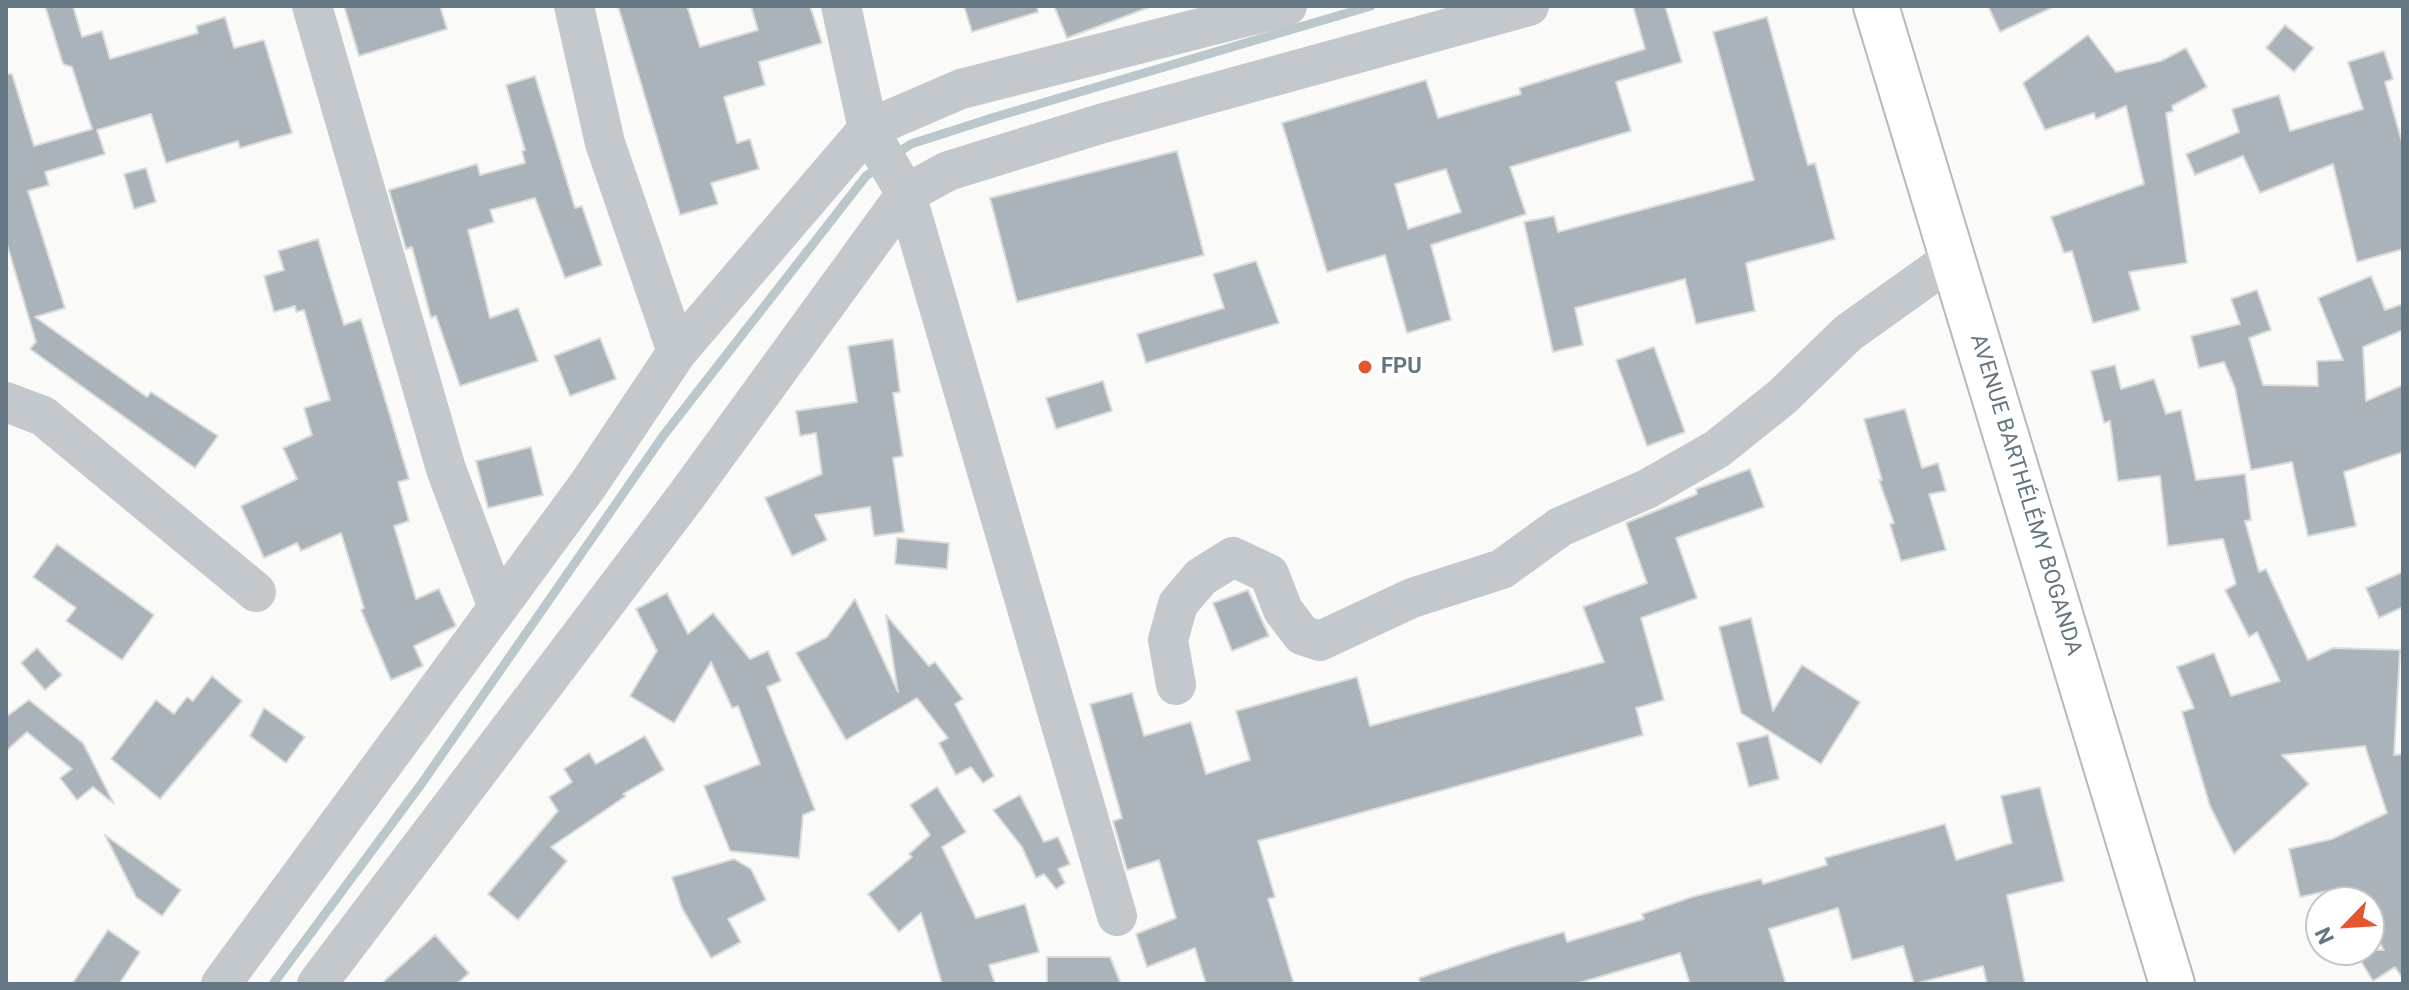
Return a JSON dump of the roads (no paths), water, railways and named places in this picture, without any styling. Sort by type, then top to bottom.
[{"type":"main road","name":"AVENUE BARTHÉLÉMY BOGANDA","points":[[1876,6],[2172,984]]},
{"type":"street","points":[[312,6],[446,469],[497,605]]},
{"type":"street","points":[[574,6],[605,143],[677,352]]},
{"type":"street","points":[[841,6],[868,129],[906,194],[1117,916]]},
{"type":"street","points":[[221,984],[305,875],[497,605],[588,485],[677,352],[868,129],[961,89],[1287,6]]},
{"type":"street","points":[[317,984],[687,495],[906,194],[948,171],[1100,124],[1529,6]]},
{"type":"street","points":[[1176,685],[1168,640],[1178,604],[1201,577],[1233,557],[1269,574],[1283,610],[1302,635],[1320,641],[1412,598],[1502,569],[1560,527],[1647,489],[1717,449],[1782,397],[1848,333],[1953,258]]},
{"type":"street","points":[[6,402],[43,416],[256,592]]},
{"type":"waterway","points":[[896,154],[911,144],[995,117],[1371,6]]},
{"type":"waterway","points":[[273,984],[422,783],[663,436],[866,176],[878,168]]},
{"type":"place","name":"FPU","points":[[1365,367]]}]
